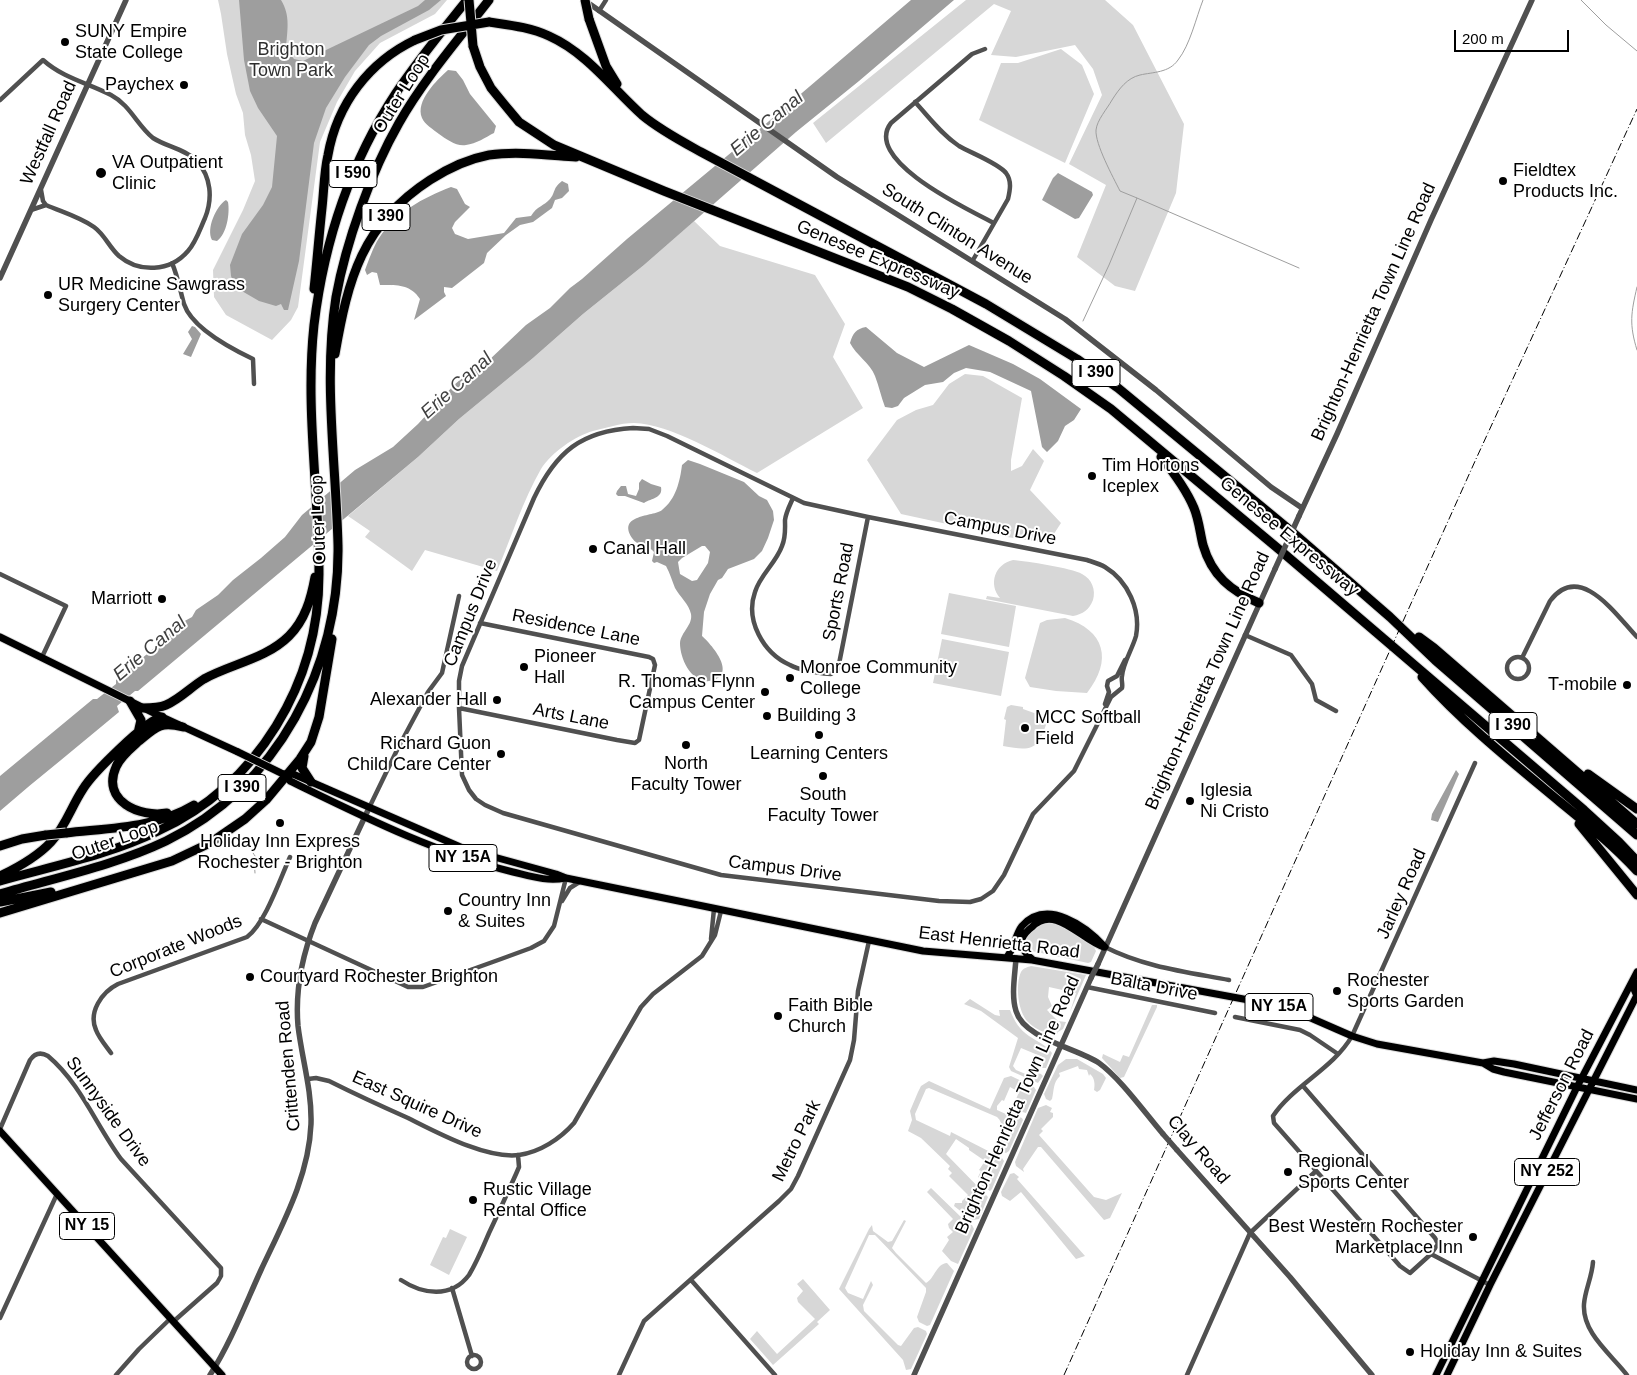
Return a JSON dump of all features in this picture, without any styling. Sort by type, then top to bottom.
[{"type":"highway","name":"Genesee Expressway","points":[[468,0],[473,46],[480,67],[491,88],[519,122],[554,145],[664,191],[728,214],[908,287],[1009,341],[1064,376],[1111,409],[1400,652],[1584,810],[1637,861]]},
{"type":"highway","name":"Outer Loop","points":[[0,881],[123,845],[156,833],[181,820],[210,800],[237,777],[260,751],[279,722],[296,690],[310,650],[318,609],[318,537],[311,376],[314,324],[324,265],[338,215],[353,174],[376,127],[395,95],[468,0]]},
{"type":"highway","name":"Outer Loop","points":[[0,894],[115,860],[162,843],[206,818],[228,801],[268,760],[289,730],[306,699],[317,672],[325,644],[333,610],[337,574],[338,547],[330,352],[336,298],[345,257],[359,212],[398,123],[423,85],[489,0]]},
{"type":"highway","points":[[584,0],[588,20],[606,66],[623,95]]},
{"type":"highway","name":"I 390","points":[[311,376],[316,265],[326,169],[333,133],[349,99],[367,75],[390,55],[415,40],[441,30],[489,22],[526,28],[550,36],[574,51],[623,95]]},
{"type":"highway","name":"Genesee Expressway","points":[[623,95],[642,115],[658,127],[701,152],[986,304],[1077,359],[1118,388],[1291,531],[1637,835]]},
{"type":"highway","name":"I 390","points":[[332,424],[335,357],[347,293],[358,262],[373,234],[391,211],[414,191],[438,175],[463,163],[488,155],[520,154],[585,158]]},
{"type":"highway","points":[[1143,436],[1168,465],[1185,489],[1199,521],[1207,557],[1216,575],[1233,590],[1259,603]]},
{"type":"highway","points":[[311,782],[304,773],[302,765],[303,757],[314,734],[319,717],[335,618],[338,547]]},
{"type":"highway","points":[[130,702],[141,710],[165,706],[203,680],[264,653],[283,642],[295,629],[304,614],[313,588],[318,563]]},
{"type":"highway","points":[[1390,617],[1434,648],[1637,824]]},
{"type":"highway","points":[[1400,652],[1441,698],[1551,795],[1618,850],[1637,871]]},
{"type":"highway","points":[[138,734],[141,710]]},
{"type":"highway","points":[[0,876],[28,861],[48,846],[66,822],[78,796],[88,781],[155,719],[162,717]]},
{"type":"highway","points":[[0,846],[22,839],[46,835],[159,820],[187,809],[228,779],[248,760],[279,722]]},
{"type":"highway","points":[[183,727],[168,724],[159,725],[132,748],[122,758],[116,768],[113,778],[114,788],[118,798],[126,806],[136,811],[150,814],[174,811],[206,796]]},
{"type":"highway","points":[[1549,746],[1637,809]]},
{"type":"highway","points":[[0,912],[172,861],[210,842],[250,814],[308,748]]},
{"type":"highway","points":[[1551,795],[1586,832],[1637,895]]},
{"type":"highway","points":[[0,902],[105,882]]},
{"type":"main road","points":[[0,637],[130,702]]},
{"type":"main road","name":"East Henrietta Road","points":[[141,710],[162,717],[238,752],[284,774],[290,781],[434,847],[490,866],[554,881],[566,878]]},
{"type":"main road","name":"East Henrietta Road","points":[[284,774],[294,774],[465,849],[566,878],[869,941],[939,953],[1032,960],[1265,1003],[1297,1012],[1352,1036],[1396,1048],[1483,1063],[1494,1061],[1514,1064],[1637,1090]]},
{"type":"main road","points":[[1007,957],[1021,928],[1029,920],[1048,914],[1065,917],[1098,939],[1105,947]]},
{"type":"main road","points":[[1032,960],[1025,952],[1022,941],[1024,935],[1036,923],[1044,920],[1050,919],[1063,922],[1095,944],[1105,947]]},
{"type":"main road","name":"Jefferson Road","points":[[1436,1375],[1577,1087],[1637,972]]},
{"type":"main road","points":[[1637,984],[1634,991],[1637,996]]},
{"type":"main road","name":"Jefferson Road","points":[[1447,1375],[1490,1285],[1637,996]]},
{"type":"main road","name":"East Henrietta Road","points":[[1483,1063],[1493,1069],[1637,1099]]},
{"type":"main road","name":"NY 15","points":[[0,1130],[222,1375]]},
{"type":"street","name":"Westfall Road","points":[[0,278],[126,0]]},
{"type":"street","name":"South Clinton Avenue","points":[[584,0],[837,177],[1065,319],[1163,396],[1271,487],[1302,508]]},
{"type":"street","points":[[599,11],[606,0]]},
{"type":"street","name":"Brighton-Henrietta Town Line Road","points":[[914,1375],[1259,603],[1337,434],[1430,220],[1532,0]]},
{"type":"street","points":[[985,49],[972,54],[888,126],[885,136],[888,148],[921,181],[994,223]]},
{"type":"street","points":[[0,100],[43,60],[56,71],[111,95],[121,102],[149,134],[164,144],[188,154],[198,162],[204,172],[210,191],[210,198],[207,214],[191,247],[183,256],[172,263],[161,267],[149,268],[129,262],[117,254],[96,228],[46,205],[43,201],[41,186]]},
{"type":"street","points":[[916,102],[948,138],[1002,169],[1007,174],[1010,192],[973,260]]},
{"type":"street","points":[[30,210],[46,205]]},
{"type":"street","points":[[172,263],[189,314],[220,342],[253,359],[254,384]]},
{"type":"street","name":"Campus Drive","points":[[1117,693],[1111,697],[1074,772],[1033,814],[1004,875],[993,891],[980,899],[970,902],[906,897],[721,875],[503,813],[485,805],[476,798],[469,790],[462,775],[459,681],[462,666],[542,482],[560,457],[570,448],[597,433],[624,428],[648,429],[668,436],[804,503],[1087,560],[1105,567],[1128,590],[1134,604],[1138,622],[1136,636],[1122,675],[1122,681]]},
{"type":"street","name":"Sports Road","points":[[794,498],[787,513],[782,548],[757,586],[754,593],[752,610],[754,622],[764,642],[782,661],[797,668],[828,674],[836,671],[868,517]]},
{"type":"street","points":[[0,574],[66,606],[42,657]]},
{"type":"street","points":[[1522,658],[1550,601],[1560,590],[1573,586],[1591,590],[1637,636]]},
{"type":"street","points":[[369,808],[428,692],[442,673],[459,596]]},
{"type":"street","name":"Residence Lane","points":[[480,623],[649,657],[655,662],[648,701]]},
{"type":"street","points":[[1246,635],[1291,655],[1312,684],[1316,700],[1336,711]]},
{"type":"street","name":"Campus Drive","points":[[1115,677],[1136,636]]},
{"type":"street","points":[[1515,658],[1522,658],[1527,663],[1529,670],[1522,678],[1516,678],[1510,675],[1508,665],[1515,658]]},
{"type":"street","points":[[1115,677],[1122,681],[1122,688],[1117,693],[1112,692],[1107,686],[1108,681],[1115,677]]},
{"type":"street","name":"Campus Drive","points":[[1099,720],[1109,689]]},
{"type":"street","name":"Arts Lane","points":[[459,708],[635,743],[639,740],[648,701]]},
{"type":"street","name":"Jarley Road","points":[[1316,1171],[1274,1123],[1274,1116],[1280,1107],[1338,1054],[1352,1036],[1475,763]]},
{"type":"street","name":"Crittenden Road","points":[[210,1375],[238,1322],[301,1179],[310,1135],[311,1108],[297,1004],[300,971],[308,941],[321,908],[369,808]]},
{"type":"street","name":"Corporate Woods","points":[[111,1053],[99,1036],[94,1021],[97,1004],[108,990],[118,984],[243,939],[255,931],[290,857]]},
{"type":"street","points":[[558,910],[566,878]]},
{"type":"street","points":[[558,910],[565,894],[570,888],[581,881]]},
{"type":"street","name":"Corporate Woods","points":[[262,919],[408,987],[423,987],[489,964],[538,944],[551,933],[558,910]]},
{"type":"street","name":"East Squire Drive","points":[[308,1079],[316,1078],[328,1081],[446,1137],[475,1148],[499,1154],[518,1155],[547,1145],[568,1130],[581,1113],[641,1007],[653,994],[700,958],[711,941],[710,933],[718,910]]},
{"type":"street","name":"Metro Park","points":[[619,1375],[644,1321],[791,1189],[850,1060],[854,1040],[858,991],[869,941]]},
{"type":"street","points":[[1105,947],[1125,957],[1152,965],[1229,980]]},
{"type":"street","name":"Clay Road","points":[[1016,958],[1014,997],[1019,1017],[1034,1032],[1085,1055],[1111,1073],[1372,1375]]},
{"type":"street","name":"Balta Drive","points":[[1087,988],[1215,1013]]},
{"type":"street","points":[[1235,1017],[1300,1030],[1310,1034],[1338,1054]]},
{"type":"street","name":"Sunnyside Drive","points":[[0,1130],[30,1060],[36,1054],[45,1054],[83,1096],[122,1159],[221,1268],[221,1276],[217,1283],[172,1320]]},
{"type":"street","points":[[1187,1375],[1250,1233],[1316,1171],[1400,1266],[1410,1273],[1431,1254],[1438,1244],[1435,1238],[1303,1086]]},
{"type":"street","points":[[401,1280],[428,1292],[439,1292],[452,1288],[465,1279],[471,1271],[518,1171],[518,1155]]},
{"type":"street","points":[[0,1318],[57,1194]]},
{"type":"street","points":[[1431,1254],[1490,1285]]},
{"type":"street","points":[[1593,1262],[1584,1302],[1585,1318],[1592,1333],[1627,1375]]},
{"type":"street","points":[[691,1280],[775,1375]]},
{"type":"street","points":[[452,1288],[472,1356]]},
{"type":"street","points":[[116,1375],[139,1349],[172,1320]]},
{"type":"street","points":[[472,1356],[467,1363],[470,1368],[475,1369]]},
{"type":"street","points":[[472,1356],[478,1357],[480,1361],[479,1366],[475,1369]]},
{"type":"street","points":[[475,1369],[476,1375]]},
{"type":"green space","name":"Brighton Town Park","points":[[218,0],[447,0],[435,14],[380,43],[355,71],[337,102],[320,142],[298,307],[291,320],[272,340],[226,315],[214,297],[213,270],[243,210],[255,181],[251,155],[245,135],[243,113],[236,94],[227,54]]},
{"type":"green space","points":[[966,0],[1105,0],[1133,25],[1184,124],[1176,193],[1135,291],[1115,286],[1077,257],[1106,185],[1069,164],[1102,95],[1093,69],[1075,45],[1016,57],[991,55],[1011,11],[994,4],[826,143],[813,123]]},
{"type":"green space","points":[[1061,49],[1082,65],[1094,94],[1065,163],[979,120],[1001,63],[1018,63]]},
{"type":"green space","points":[[694,221],[720,246],[815,275],[845,324],[833,357],[863,408],[757,473],[696,442],[664,429],[648,425],[624,424],[586,433],[557,451],[541,469],[523,506],[497,571],[425,550],[412,571],[365,537],[370,531],[348,516],[418,457],[459,419]]},
{"type":"green space","points":[[965,374],[983,376],[1022,398],[1011,460],[1011,471],[1022,466],[1033,449],[1044,461],[1030,490],[1061,523],[1048,543],[1007,537],[901,514],[867,460],[897,420],[916,410],[933,405],[949,384]]},
{"type":"green space","points":[[1013,560],[1059,567],[1082,574],[1092,585],[1094,592],[1090,606],[1080,614],[1073,616],[986,599],[987,596],[1000,598],[994,587],[995,575],[1002,566]]},
{"type":"green space","points":[[949,593],[1016,606],[1009,647],[941,634]]},
{"type":"green space","points":[[1065,618],[1089,630],[1101,648],[1100,669],[1087,693],[1030,687],[1025,678],[1040,623],[1047,620]]},
{"type":"green space","points":[[942,639],[1009,652],[1001,696],[933,683]]},
{"type":"green space","name":"MCC Softball Field","points":[[1011,705],[1023,707],[1023,709],[1048,718],[1042,736],[1034,746],[1022,749],[1003,746],[1006,720],[1004,719],[1007,707]]},
{"type":"green space","points":[[1046,922],[1059,922],[1094,947],[1096,951],[1091,962],[1088,963],[1032,951],[1026,945],[1029,933],[1038,925]]},
{"type":"green space","points":[[1031,966],[1086,975],[1070,1012],[1076,993],[1049,987],[1048,997],[1052,1006],[1047,1010],[1058,1021],[1066,1022],[1063,1029],[1057,1034],[1045,1032],[1034,1027],[1028,1022],[1022,1012],[1018,991],[1019,977],[1023,970]]},
{"type":"green space","points":[[970,999],[995,1015],[1000,1016],[999,1010],[1010,1010],[1015,1021],[1023,1031],[1052,1053],[1046,1068],[1041,1068],[1045,1058],[1021,1048],[1013,1066],[1016,1070],[1035,1078],[1038,1073],[1041,1074],[1043,1076],[1038,1083],[1011,1071],[1009,1067],[1018,1038],[981,1011],[964,1004]]},
{"type":"green space","points":[[1152,1005],[1157,1005],[1157,1007],[1124,1077],[1120,1078],[1102,1058],[1103,1054],[1120,1062],[1123,1055],[1129,1057]]},
{"type":"green space","points":[[1066,1059],[1077,1059],[1103,1074],[1106,1078],[1100,1090],[1097,1092],[1094,1090],[1093,1077],[1090,1074],[1089,1076],[1087,1070],[1079,1069],[1078,1066],[1059,1073],[1060,1076],[1055,1084],[1052,1099],[1050,1101],[1046,1099],[1044,1094],[1058,1065]]},
{"type":"green space","points":[[1011,1076],[1034,1087],[1036,1090],[1026,1113],[1012,1109],[1019,1092],[1010,1087],[1004,1101],[1002,1100],[997,1106],[997,1110],[1008,1115],[1010,1113],[1023,1120],[1009,1151],[1006,1153],[999,1150],[997,1146],[1001,1122],[997,1117],[929,1088],[926,1089],[915,1114],[916,1120],[950,1136],[951,1132],[1002,1158],[1004,1161],[990,1191],[981,1185],[983,1181],[978,1177],[981,1171],[979,1170],[985,1161],[956,1139],[946,1154],[988,1197],[979,1219],[972,1220],[954,1206],[955,1203],[962,1203],[968,1195],[949,1176],[952,1173],[948,1169],[950,1166],[921,1138],[908,1131],[912,1120],[910,1111],[921,1086],[929,1081],[990,1109],[1004,1078]]},
{"type":"green space","points":[[1046,1105],[1052,1108],[1050,1112],[1053,1113],[1053,1117],[1041,1129],[1043,1131],[1039,1135],[1094,1197],[1106,1200],[1122,1193],[1110,1218],[1104,1220],[1041,1147],[1038,1147],[1023,1169],[1024,1172],[1016,1166],[1015,1162],[1038,1108]]},
{"type":"green space","points":[[1014,1173],[1019,1177],[1017,1179],[1085,1256],[1076,1259],[1021,1192],[1010,1201],[1002,1196],[1001,1192],[1010,1174]]},
{"type":"green space","points":[[931,1188],[962,1218],[972,1225],[974,1229],[958,1264],[951,1261],[942,1251],[949,1240],[947,1237],[953,1232],[948,1224],[953,1219],[927,1192]]},
{"type":"green space","points":[[904,1220],[906,1221],[892,1248],[896,1253],[926,1283],[943,1264],[947,1263],[954,1271],[930,1325],[927,1326],[919,1322],[917,1317],[926,1288],[875,1235],[869,1235],[845,1288],[848,1293],[863,1299],[871,1281],[873,1285],[863,1305],[864,1311],[898,1345],[901,1346],[914,1328],[918,1327],[926,1331],[927,1334],[911,1369],[906,1370],[903,1360],[839,1289],[872,1225],[873,1231],[888,1242],[892,1241]]},
{"type":"green space","points":[[450,1229],[467,1237],[449,1275],[430,1265],[443,1237],[446,1238]]},
{"type":"green space","points":[[803,1279],[830,1310],[817,1322],[819,1324],[773,1365],[750,1339],[757,1331],[777,1354],[815,1319],[798,1302],[797,1298],[803,1291],[797,1284]]},
{"type":"water","points":[[239,0],[281,0],[287,18],[286,49],[294,59],[303,61],[418,6],[425,0],[441,0],[429,10],[381,36],[369,45],[345,77],[326,108],[314,143],[299,261],[288,310],[284,310],[281,304],[276,306],[259,301],[235,287],[231,276],[230,265],[242,234],[263,205],[272,187],[277,136],[258,108],[250,91],[244,60]]},
{"type":"water","name":"Erie Canal","points":[[911,0],[954,0],[796,132],[644,265],[459,419],[418,457],[138,691],[135,691],[117,706],[119,712],[0,811],[0,776],[93,699],[97,699],[116,684],[116,680],[181,623],[192,617],[196,610],[218,595],[233,580],[285,537],[302,515],[355,470],[393,447],[418,424],[454,385],[482,361],[487,362],[526,325],[550,308],[570,288],[627,239],[733,151],[732,149],[735,146],[755,133]]},
{"type":"water","points":[[448,70],[456,71],[463,80],[470,94],[496,126],[494,133],[473,143],[459,145],[429,127],[423,120],[421,111],[424,98],[433,85]]},
{"type":"water","points":[[1058,173],[1092,192],[1093,195],[1079,218],[1075,219],[1042,200],[1053,178]]},
{"type":"water","points":[[562,181],[568,184],[569,191],[562,198],[555,200],[552,208],[533,222],[520,225],[506,235],[487,253],[484,263],[452,288],[444,287],[446,296],[414,320],[420,299],[412,290],[403,286],[380,285],[377,273],[372,272],[367,275],[365,270],[371,254],[386,229],[402,213],[430,196],[451,187],[457,189],[465,204],[470,207],[455,222],[452,228],[455,234],[468,239],[504,233],[516,218],[531,216],[548,201]]},
{"type":"water","points":[[226,200],[229,212],[227,223],[220,238],[217,241],[212,240],[210,230],[213,218],[219,207]]},
{"type":"water","points":[[192,326],[201,334],[191,357],[183,354],[192,339],[188,332]]},
{"type":"water","points":[[866,327],[897,353],[924,367],[969,345],[1013,364],[1040,379],[1081,409],[1074,420],[1065,426],[1058,441],[1047,452],[1042,447],[1031,391],[990,372],[966,368],[954,373],[943,382],[925,385],[904,398],[898,406],[892,408],[885,407],[873,371],[850,343],[855,332]]},
{"type":"water","points":[[688,460],[744,482],[759,496],[767,500],[773,511],[774,520],[762,551],[754,559],[728,569],[722,578],[718,580],[710,594],[704,612],[702,636],[716,651],[723,671],[714,680],[707,681],[700,680],[694,676],[682,657],[680,643],[691,618],[688,607],[675,588],[666,566],[657,562],[654,563],[652,561],[654,552],[634,541],[629,530],[629,524],[633,520],[658,512],[667,506],[676,489],[682,465]],"holes":[[[702,546],[705,546],[710,552],[708,563],[697,580],[692,581],[680,574],[678,562]]]},
{"type":"water","points":[[642,479],[661,487],[659,496],[644,503],[616,494],[621,486],[626,486],[628,494],[636,496]]},
{"type":"water","points":[[1456,770],[1459,774],[1438,822],[1431,820],[1432,814]]},
{"type":"waterway","points":[[1083,321],[1137,198],[1120,191],[1101,152],[1096,136],[1097,126],[1100,118],[1127,81],[1135,76],[1165,70],[1178,60],[1189,39],[1203,0]]},
{"type":"waterway","points":[[1581,0],[1606,25],[1637,51]]},
{"type":"waterway","points":[[1137,198],[1299,268]]},
{"type":"waterway","points":[[1637,287],[1632,318],[1637,350]]},
{"type":"waterway","points":[[248,845],[262,862],[278,861]]},
{"type":"waterway","points":[[254,859],[255,873]]},
{"type":"waterway","points":[[1567,1062],[1584,1053]]},
{"type":"railway","points":[[1064,1375],[1476,459],[1637,109]]},
{"type":"place","name":"SUNY Empire State College","points":[[65,42]]},
{"type":"place","name":"Paychex","points":[[184,85]]},
{"type":"place","name":"VA Outpatient Clinic","points":[[101,173]]},
{"type":"place","name":"Fieldtex Products Inc.","points":[[1503,181]]},
{"type":"place","name":"UR Medicine Sawgrass Surgery Center","points":[[48,295]]},
{"type":"place","name":"Tim Hortons Iceplex","points":[[1092,476]]},
{"type":"place","name":"Canal Hall","points":[[593,549]]},
{"type":"place","name":"Marriott","points":[[162,599]]},
{"type":"place","name":"Pioneer Hall","points":[[524,667]]},
{"type":"place","name":"Monroe Community College","points":[[790,678]]},
{"type":"place","name":"T-mobile","points":[[1627,685]]},
{"type":"place","name":"R. Thomas Flynn Campus Center","points":[[765,692]]},
{"type":"place","name":"Alexander Hall","points":[[497,700]]},
{"type":"place","name":"Building 3","points":[[767,716]]},
{"type":"place","name":"MCC Softball Field","points":[[1025,728]]},
{"type":"place","name":"Learning Centers","points":[[819,735]]},
{"type":"place","name":"North Faculty Tower","points":[[686,745]]},
{"type":"place","name":"Richard Guon Child Care Center","points":[[501,754]]},
{"type":"place","name":"South Faculty Tower","points":[[823,776]]},
{"type":"place","name":"Iglesia Ni Cristo","points":[[1190,801]]},
{"type":"place","name":"Holiday Inn Express Rochester - Brighton","points":[[280,823]]},
{"type":"place","name":"Country Inn & Suites","points":[[448,911]]},
{"type":"place","name":"Courtyard Rochester Brighton","points":[[250,977]]},
{"type":"place","name":"Rochester Sports Garden","points":[[1337,991]]},
{"type":"place","name":"Faith Bible Church","points":[[778,1016]]},
{"type":"place","name":"Regional Sports Center","points":[[1288,1172]]},
{"type":"place","name":"Rustic Village Rental Office","points":[[473,1200]]},
{"type":"place","name":"Best Western Rochester Marketplace Inn","points":[[1473,1237]]},
{"type":"place","name":"Holiday Inn & Suites","points":[[1410,1352]]}]
